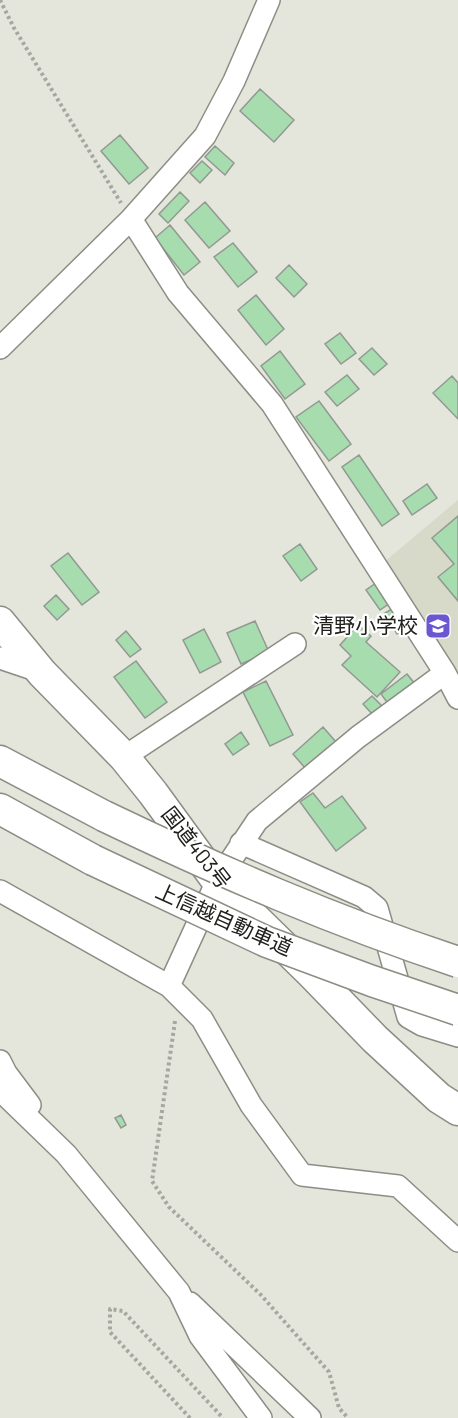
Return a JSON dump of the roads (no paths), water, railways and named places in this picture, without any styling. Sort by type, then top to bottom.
[{"type":"highway","name":"国道403号","points":[[0,622],[42,673],[124,757],[217,881],[375,1039],[439,1098],[458,1110]]},
{"type":"highway","name":"上信越自動車道","points":[[0,761],[104,816],[271,893],[359,928],[458,962]]},
{"type":"highway","name":"上信越自動車道","points":[[0,809],[93,860],[267,942],[458,1010]]},
{"type":"street","points":[[0,348],[131,219],[205,136],[234,81],[269,0]]},
{"type":"street","points":[[131,219],[178,293],[272,404],[445,673],[458,698]]},
{"type":"street","points":[[124,757],[295,644]]},
{"type":"street","points":[[0,658],[42,673]]},
{"type":"street","points":[[174,991],[217,881],[257,820],[358,737],[445,673]]},
{"type":"street","points":[[241,843],[364,897],[377,908],[408,1017],[422,1025],[458,1036]]},
{"type":"street","points":[[0,891],[174,991],[202,1019],[251,1105],[302,1175],[398,1186],[458,1241]]},
{"type":"street","points":[[0,1061],[6,1073],[66,1154],[179,1292],[310,1418]]},
{"type":"street","points":[[0,1090],[66,1154]]},
{"type":"street","points":[[179,1292],[200,1336],[261,1418]]},
{"type":"place","name":"清野小学校","points":[[438,626]]}]
